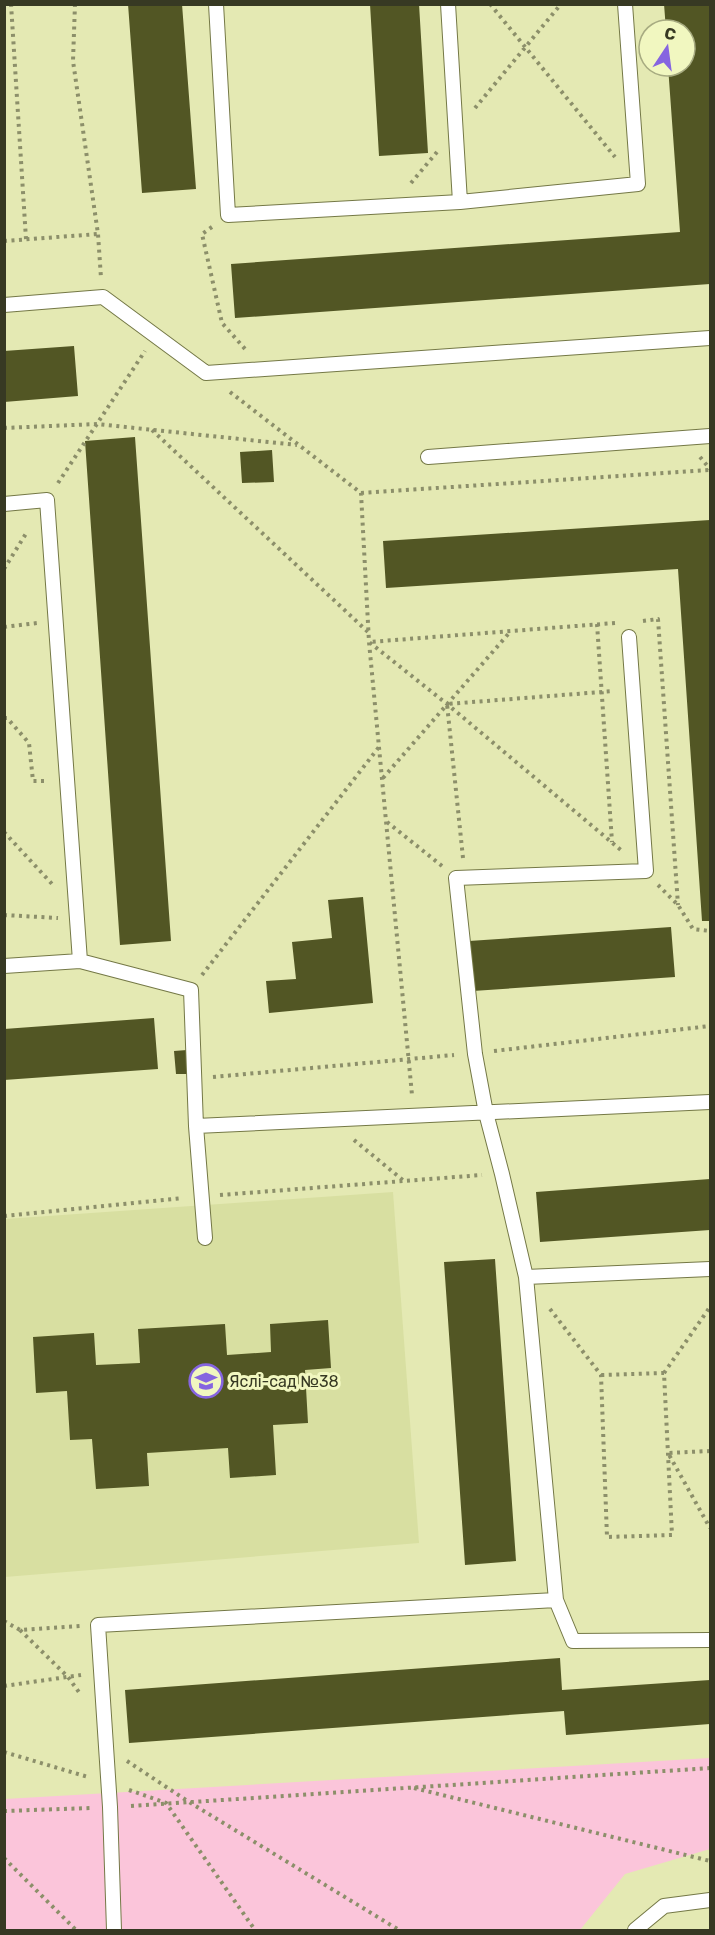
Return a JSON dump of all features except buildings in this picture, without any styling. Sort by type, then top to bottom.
[{"type":"lane","points":[[216,4],[228,215],[460,202],[638,184],[625,4]]},
{"type":"lane","points":[[448,4],[460,202]]},
{"type":"lane","points":[[4,305],[103,297],[206,373],[711,338]]},
{"type":"lane","points":[[428,458],[711,436]]},
{"type":"lane","points":[[4,504],[47,500],[80,961]]},
{"type":"lane","points":[[629,637],[646,872],[460,877],[475,1054],[486,1113],[526,1277],[556,1600],[573,1641],[711,1640]]},
{"type":"lane","points":[[4,966],[80,961],[191,990],[196,1126],[205,1238]]},
{"type":"lane","points":[[196,1126],[711,1102]]},
{"type":"lane","points":[[526,1277],[711,1269]]},
{"type":"lane","points":[[114,1930],[110,1807],[98,1625],[556,1600]]},
{"type":"lane","points":[[635,1930],[663,1906],[711,1900]]},
{"type":"path","points":[[11,4],[26,239]]},
{"type":"path","points":[[75,4],[74,61],[98,234],[103,297]]},
{"type":"path","points":[[490,4],[638,184]]},
{"type":"path","points":[[228,215],[202,234],[222,323],[263,369]]},
{"type":"path","points":[[4,241],[98,234]]},
{"type":"path","points":[[4,569],[155,335]]},
{"type":"path","points":[[206,373],[360,493],[711,470]]},
{"type":"path","points":[[4,428],[97,424],[299,446]]},
{"type":"path","points":[[152,430],[369,632]]},
{"type":"path","points":[[360,493],[369,642],[414,1117]]},
{"type":"path","points":[[638,621],[658,619],[678,905]]},
{"type":"path","points":[[4,627],[56,622]]},
{"type":"path","points":[[369,642],[617,623]]},
{"type":"path","points":[[597,624],[612,843]]},
{"type":"path","points":[[382,778],[511,631]]},
{"type":"path","points":[[369,642],[447,704],[646,872],[678,905],[693,929],[711,931]]},
{"type":"path","points":[[447,704],[633,689]]},
{"type":"path","points":[[447,704],[460,877]]},
{"type":"path","points":[[4,718],[7,718],[29,743],[33,781],[67,780]]},
{"type":"path","points":[[191,990],[380,747]]},
{"type":"path","points":[[387,821],[460,877]]},
{"type":"path","points":[[4,832],[76,915]]},
{"type":"path","points":[[4,915],[76,915]]},
{"type":"path","points":[[330,1121],[404,1181]]},
{"type":"path","points":[[4,1216],[202,1196],[502,1174]]},
{"type":"path","points":[[526,1277],[601,1375],[607,1537],[672,1535],[664,1373],[711,1307]]},
{"type":"path","points":[[601,1375],[664,1373]]},
{"type":"path","points":[[668,1453],[711,1451]]},
{"type":"path","points":[[668,1453],[711,1528]]},
{"type":"path","points":[[4,1621],[20,1629],[68,1677],[105,1728]]},
{"type":"path","points":[[20,1629],[98,1625]]},
{"type":"path","points":[[4,1686],[101,1672]]},
{"type":"path","points":[[106,1747],[189,1802],[399,1930]]},
{"type":"path","points":[[4,1811],[110,1807],[711,1768]]},
{"type":"path","points":[[411,1788],[711,1861]]},
{"type":"path","points":[[166,1803],[255,1930]]},
{"type":"path","points":[[4,1858],[76,1930]]},
{"type":"shaded area","name":"Яслі-сад №38","points":[[393,1192],[419,1543],[5,1577],[5,1219]]},
{"type":"shaded area","points":[[710,1758],[710,1849],[625,1874],[580,1930],[5,1930],[5,1799]]},
{"type":"place","name":"Яслі-сад №38","points":[[206,1381]]}]
